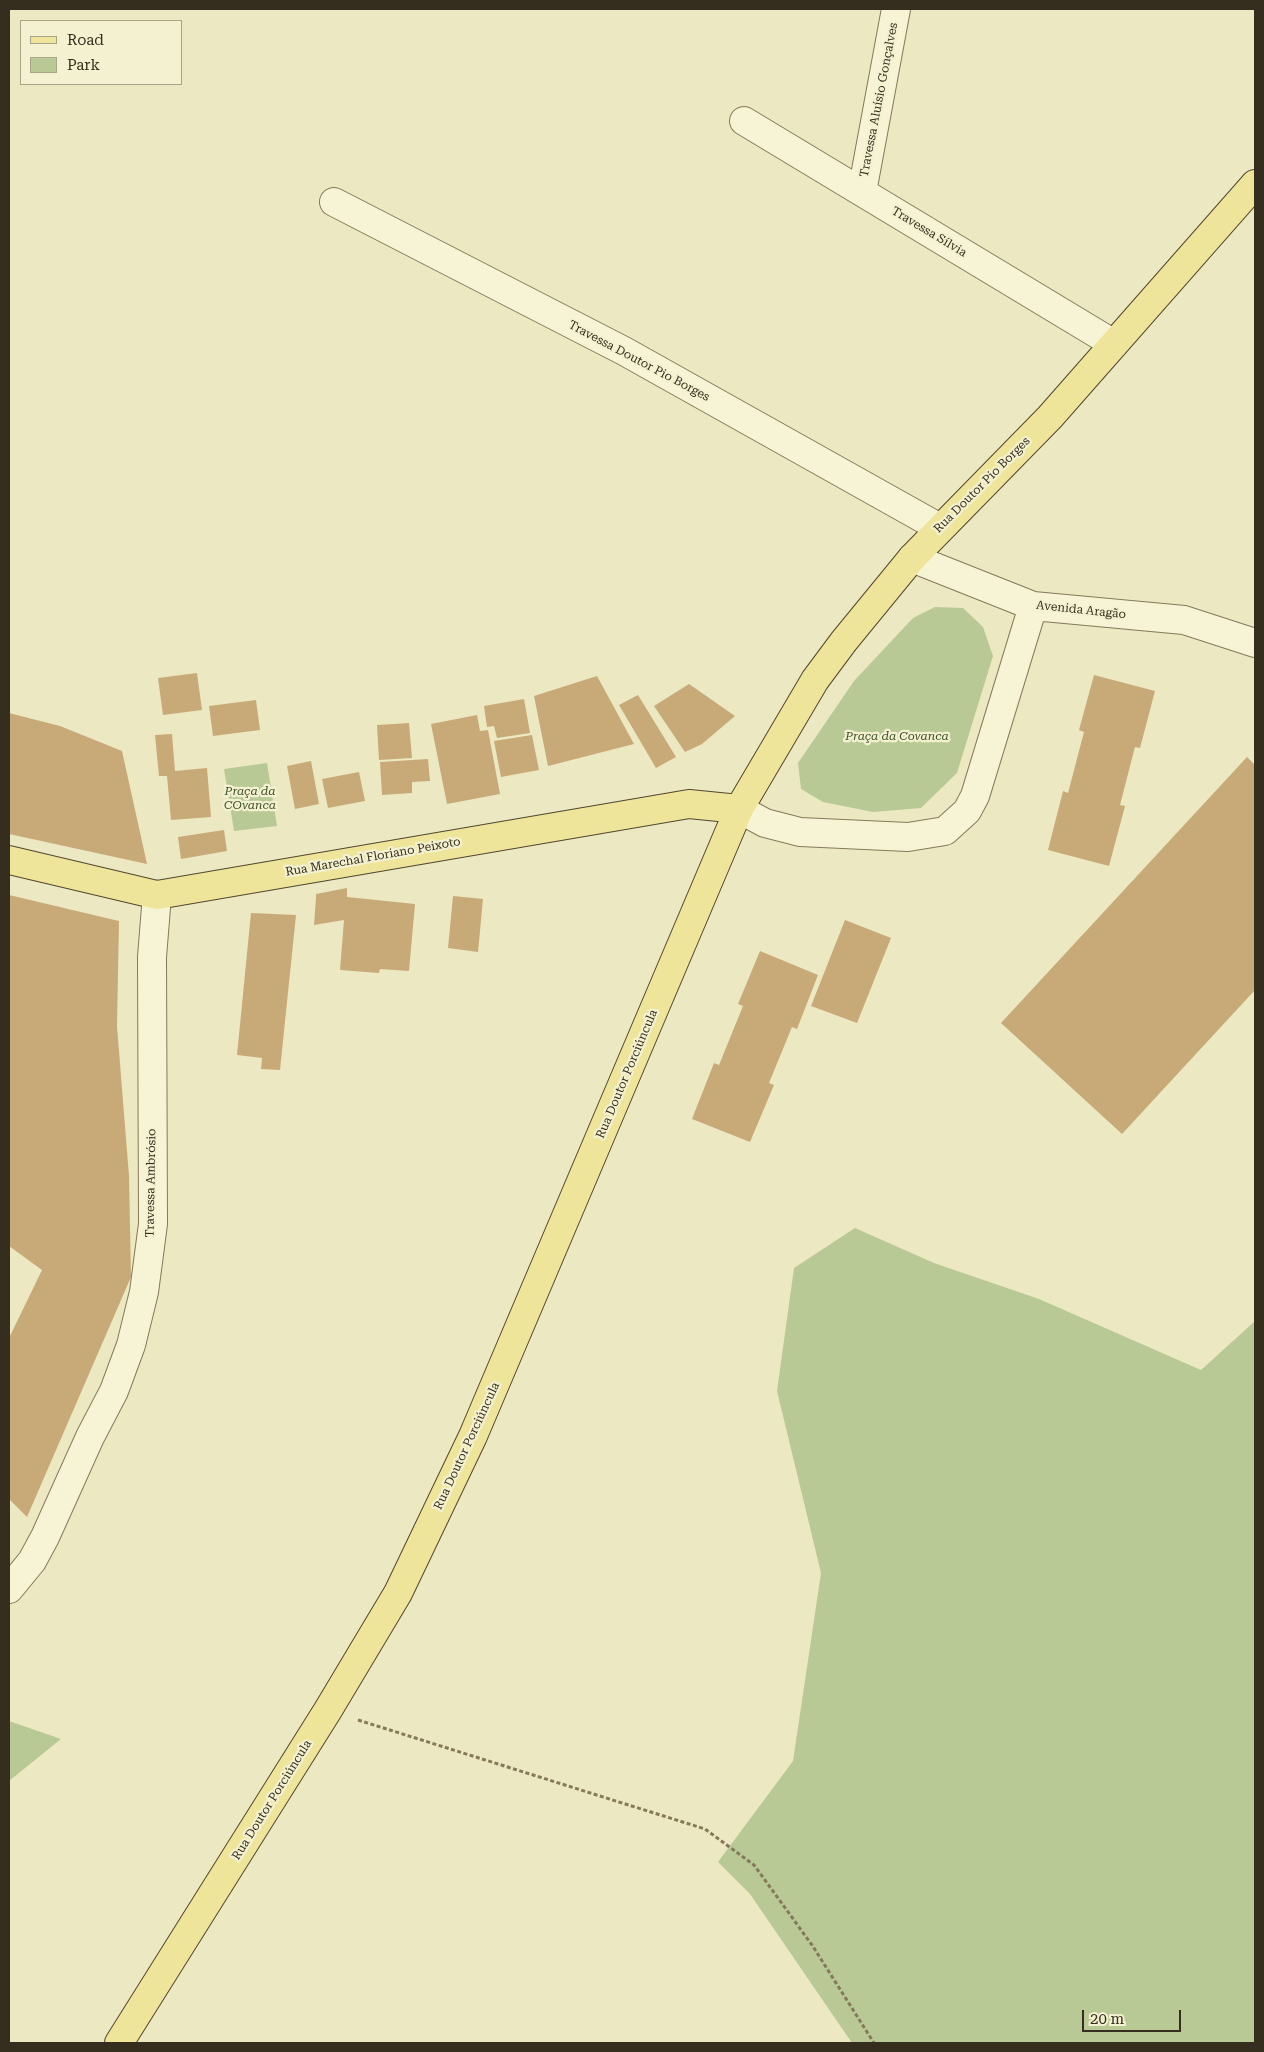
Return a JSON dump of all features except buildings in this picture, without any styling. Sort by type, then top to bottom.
[{"type":"main road","name":"Rua Doutor Pio Borges","points":[[739,809],[815,680],[844,641],[912,558],[1050,417],[1255,184]]},
{"type":"main road","name":"Rua Marechal Floriano Peixoto","points":[[9,860],[157,894],[690,804],[739,809]]},
{"type":"main road","name":"Rua Doutor Porciúncula","points":[[119,2043],[328,1710],[398,1593],[474,1436],[739,809]]},
{"type":"street","name":"Travessa Aluísio Gonçalves","points":[[862,192],[896,9]]},
{"type":"street","name":"Travessa Sílvia","points":[[744,121],[1114,344]]},
{"type":"street","name":"Travessa Doutor Pio Borges","points":[[334,202],[624,351],[940,528]]},
{"type":"street","name":"Avenida Aragão","points":[[912,558],[1033,606],[1184,620],[1255,643]]},
{"type":"street","points":[[739,809],[765,823],[800,832],[908,837],[945,832],[966,811],[975,796],[1033,606]]},
{"type":"street","name":"Travessa Ambrósio","points":[[9,1588],[32,1561],[45,1537],[78,1462],[114,1391],[131,1345],[144,1292],[153,1224],[152,957],[157,894]]},
{"type":"path","points":[[328,1710],[705,1829],[754,1865],[812,1945],[874,2043]]},
{"type":"green space","name":"Praça da Covanca","points":[[935,607],[963,608],[983,627],[993,656],[957,773],[921,808],[873,812],[823,802],[801,789],[798,763],[854,681],[913,618]]},
{"type":"green space","name":"Praça da COvanca","points":[[267,763],[277,826],[234,831],[224,769]]},
{"type":"green space","points":[[855,1228],[934,1263],[1039,1299],[1201,1370],[1255,1321],[1255,2043],[852,2043],[750,1894],[718,1862],[793,1761],[821,1573],[777,1391],[794,1268]]},
{"type":"green space","points":[[9,1721],[61,1739],[9,1781]]}]
